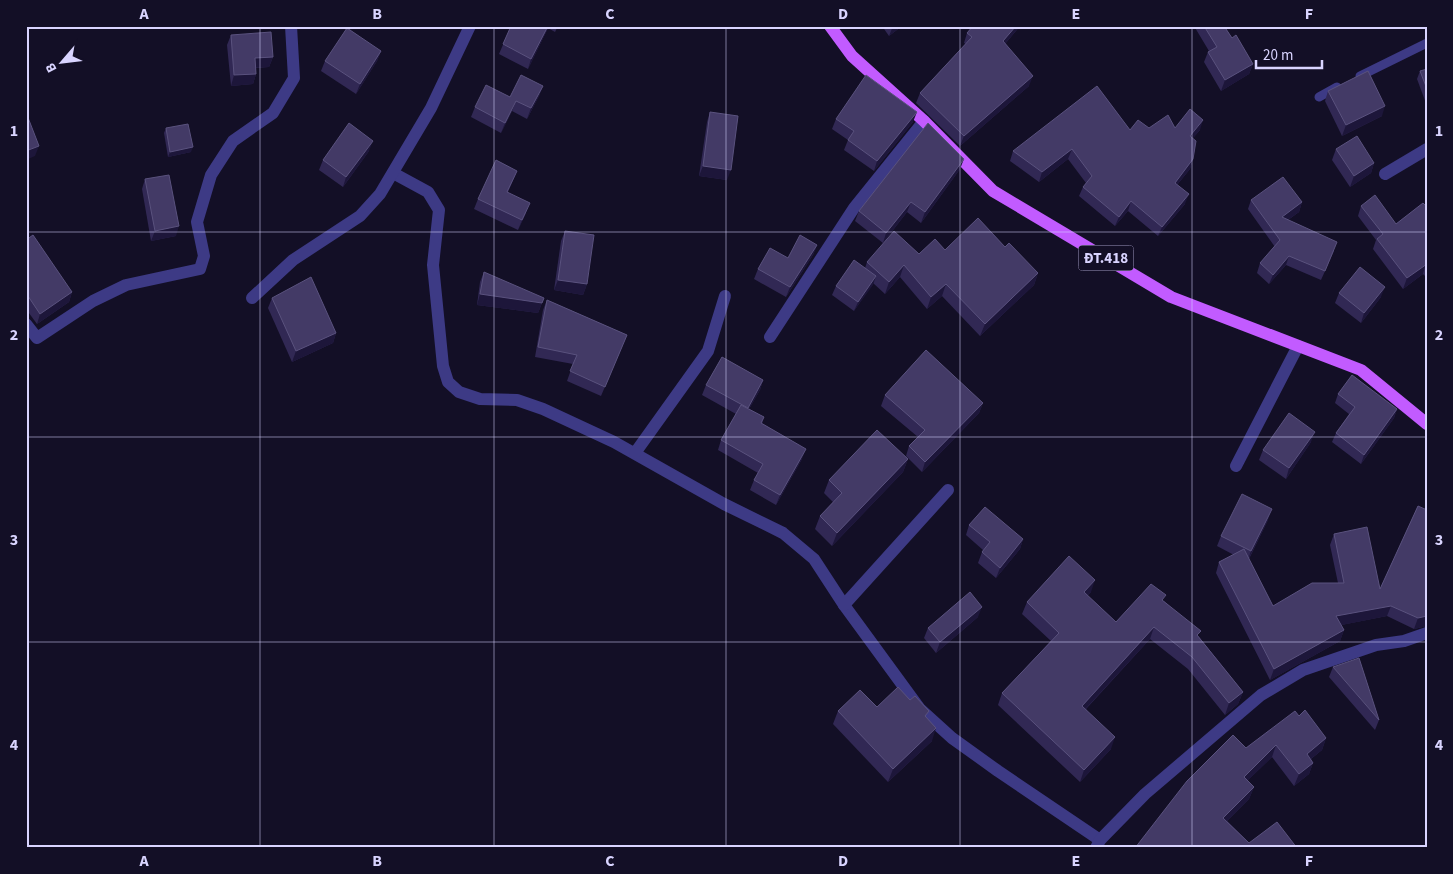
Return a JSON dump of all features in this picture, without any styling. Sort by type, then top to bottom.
[{"type":"main road","name":"ĐT.418","points":[[830,26],[852,56],[924,122],[993,191],[1171,297],[1361,370],[1427,424]]},
{"type":"street","points":[[26,324],[37,338],[93,301],[126,285],[200,269],[204,256],[197,222],[211,175],[234,141],[273,113],[294,78],[291,26]]},
{"type":"street","points":[[252,298],[294,260],[360,216],[380,194],[431,108],[470,26]]},
{"type":"street","points":[[770,337],[854,208],[924,122]]},
{"type":"street","points":[[1385,174],[1427,149]]},
{"type":"street","points":[[393,172],[428,192],[439,210],[433,265],[444,366],[448,382],[459,392],[480,400],[517,400],[543,409],[635,453],[724,504],[783,533],[814,559],[844,605],[920,708],[952,738],[1098,844],[1145,794],[1261,695],[1303,670],[1376,645],[1404,642],[1427,633]]},
{"type":"street","points":[[635,453],[708,351],[725,296]]},
{"type":"street","points":[[1236,466],[1298,346]]},
{"type":"street","points":[[844,605],[948,490]]},
{"type":"lane","points":[[1319,97],[1427,43]]},
{"type":"building","points":[[511,26],[548,26],[531,59],[503,44]]},
{"type":"building","points":[[973,26],[1016,26],[1003,41],[1033,76],[964,136],[920,93],[972,37],[967,33]]},
{"type":"building","points":[[1204,26],[1224,26],[1232,38],[1236,35],[1253,64],[1225,80],[1208,52],[1217,47]]},
{"type":"building","points":[[347,28],[381,51],[360,84],[325,61]]},
{"type":"building","points":[[271,32],[273,57],[255,58],[256,74],[234,75],[231,35]]},
{"type":"building","points":[[1427,69],[1427,89],[1420,71]]},
{"type":"building","points":[[1368,71],[1385,106],[1346,125],[1328,91]]},
{"type":"building","points":[[521,75],[543,86],[531,108],[516,101],[505,123],[475,107],[486,85],[510,97]]},
{"type":"building","points":[[866,75],[917,112],[877,161],[848,140],[854,131],[836,119]]},
{"type":"building","points":[[1097,86],[1130,130],[1138,120],[1149,128],[1168,115],[1175,128],[1190,109],[1203,120],[1190,136],[1196,141],[1193,159],[1175,183],[1189,194],[1162,227],[1131,201],[1119,217],[1083,187],[1092,176],[1072,149],[1042,172],[1013,151]]},
{"type":"building","points":[[710,112],[738,116],[731,170],[703,166]]},
{"type":"building","points":[[26,116],[39,146],[26,151]]},
{"type":"building","points":[[349,123],[373,141],[346,177],[323,160]]},
{"type":"building","points":[[928,123],[964,159],[925,212],[911,202],[886,233],[859,211]]},
{"type":"building","points":[[188,124],[193,147],[170,152],[166,128]]},
{"type":"building","points":[[1357,136],[1374,163],[1354,176],[1336,149]]},
{"type":"building","points":[[496,160],[517,171],[507,192],[530,203],[522,220],[478,199]]},
{"type":"building","points":[[169,175],[179,226],[155,231],[145,179]]},
{"type":"building","points":[[1283,177],[1302,202],[1282,217],[1337,242],[1325,271],[1289,256],[1273,275],[1260,263],[1280,240],[1251,200]]},
{"type":"building","points":[[1375,195],[1396,224],[1423,203],[1427,207],[1427,264],[1407,278],[1377,239],[1383,234],[1361,206]]},
{"type":"building","points":[[978,218],[1005,247],[1009,243],[1038,273],[985,324],[946,284],[931,297],[904,265],[889,282],[867,262],[894,231],[919,254],[935,239],[945,250]]},
{"type":"building","points":[[565,231],[594,235],[587,284],[558,280]]},
{"type":"building","points":[[33,235],[72,292],[40,314],[26,293],[26,240]]},
{"type":"building","points":[[800,235],[817,245],[790,287],[758,269],[770,248],[788,258]]},
{"type":"building","points":[[854,260],[876,276],[858,302],[836,286]]},
{"type":"building","points":[[1360,267],[1385,287],[1364,313],[1339,293]]},
{"type":"building","points":[[484,272],[544,298],[542,303],[480,294]]},
{"type":"building","points":[[311,277],[336,333],[296,351],[272,298]]},
{"type":"building","points":[[547,300],[627,335],[605,387],[570,371],[577,355],[538,347]]},
{"type":"building","points":[[926,350],[983,403],[925,462],[909,446],[925,430],[885,395]]},
{"type":"building","points":[[722,357],[763,380],[748,408],[706,385]]},
{"type":"building","points":[[1352,375],[1397,409],[1364,455],[1336,433],[1355,407],[1338,394]]},
{"type":"building","points":[[741,405],[764,417],[761,423],[806,449],[780,495],[754,480],[763,464],[721,440]]},
{"type":"building","points":[[1289,413],[1315,432],[1289,468],[1263,450]]},
{"type":"building","points":[[877,430],[908,459],[837,533],[820,516],[842,493],[829,480]]},
{"type":"building","points":[[1242,494],[1272,509],[1251,551],[1221,536]]},
{"type":"building","points":[[1418,506],[1427,510],[1427,616],[1418,618],[1391,606],[1336,616],[1344,630],[1274,669],[1219,562],[1244,549],[1273,606],[1312,583],[1344,583],[1334,534],[1367,527],[1380,589]]},
{"type":"building","points":[[985,507],[1023,539],[1000,568],[982,552],[990,542],[969,525]]},
{"type":"building","points":[[1069,556],[1095,580],[1084,592],[1116,622],[1151,584],[1166,595],[1162,600],[1201,631],[1197,635],[1243,692],[1229,703],[1192,657],[1154,627],[1082,706],[1115,737],[1084,770],[1002,693],[1059,633],[1027,602]]},
{"type":"building","points":[[970,592],[982,607],[940,642],[928,628]]},
{"type":"building","points":[[1359,658],[1379,720],[1333,667]]},
{"type":"building","points":[[898,687],[910,700],[915,696],[929,711],[925,716],[936,728],[893,769],[838,711],[860,690],[877,707]]},
{"type":"building","points":[[1305,710],[1326,738],[1307,754],[1313,763],[1299,774],[1276,745],[1244,777],[1254,787],[1223,818],[1249,843],[1277,822],[1297,848],[1135,848],[1187,781],[1233,735],[1246,748],[1295,711],[1299,716]]}]
